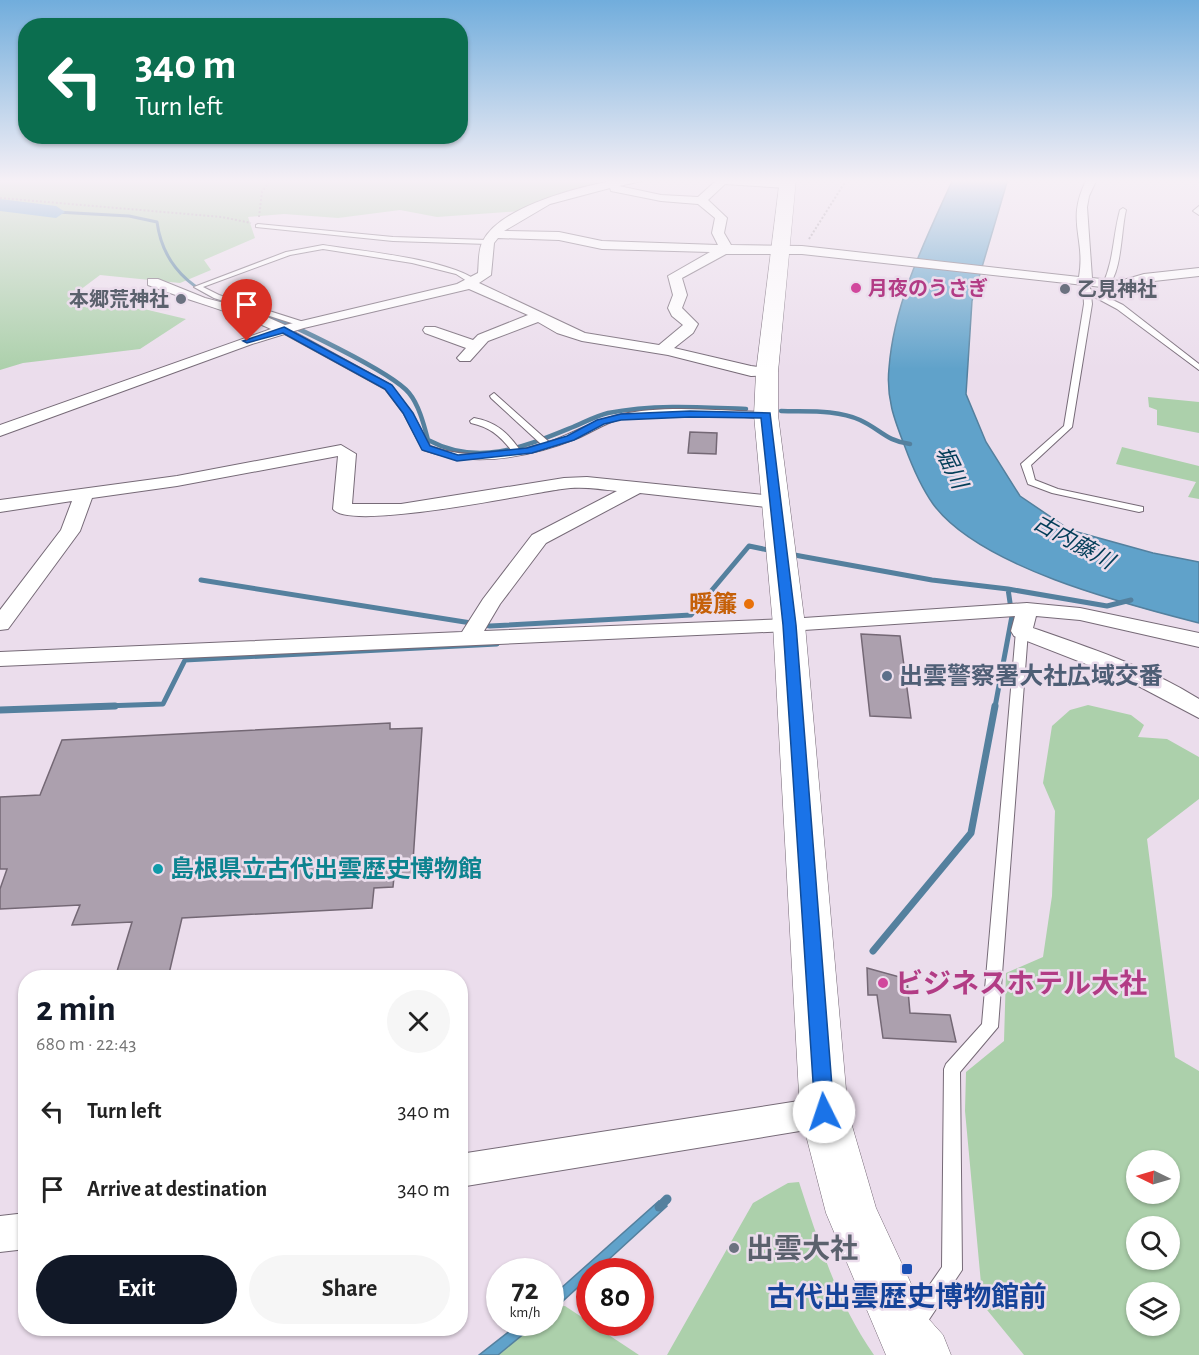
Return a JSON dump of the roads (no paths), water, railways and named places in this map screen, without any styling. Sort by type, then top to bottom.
[{"type":"highway","points":[[791,242],[766,372],[766,416],[789,625],[824,1112],[852,1213],[914,1346]]},
{"type":"street","points":[[0,431],[69,404],[294,327],[471,283],[484,275],[491,242]]},
{"type":"street","points":[[593,242],[614,246],[791,250],[986,269],[1079,285],[1120,285],[1144,278],[1199,272]]},
{"type":"street","points":[[721,242],[725,250]]},
{"type":"street","points":[[1079,285],[1087,259],[1084,242]]},
{"type":"street","points":[[662,350],[688,330],[691,324],[677,313],[675,308],[680,290],[675,276],[725,250]]},
{"type":"street","points":[[153,282],[200,301],[294,327]]},
{"type":"street","points":[[471,283],[539,316],[562,330],[582,337],[662,350],[751,371],[766,372]]},
{"type":"street","points":[[465,357],[483,338],[539,316]]},
{"type":"street","points":[[430,330],[476,346]]},
{"type":"street","points":[[0,506],[177,482],[341,450],[347,454],[342,509],[401,510],[564,483],[587,482],[776,502]]},
{"type":"street","points":[[470,638],[490,603],[539,539],[638,487]]},
{"type":"street","points":[[0,624],[70,531],[84,495]]},
{"type":"street","points":[[0,659],[789,625],[965,615],[1011,619],[1080,614],[1199,640]]},
{"type":"street","points":[[1011,619],[1174,693],[1199,710]]},
{"type":"street","points":[[468,1170],[824,1112]]},
{"type":"street","points":[[0,1234],[18,1232]]},
{"type":"lane","points":[[1107,284],[1117,265],[1117,242]]},
{"type":"lane","points":[[471,283],[458,273],[412,261],[322,246],[288,253],[198,287],[217,297],[284,315],[294,327],[388,387],[408,413],[426,448],[457,458],[518,453],[570,438],[601,422],[621,417],[690,414],[766,416]]},
{"type":"lane","points":[[1079,285],[1120,307],[1199,368]]},
{"type":"lane","points":[[1079,285],[1088,304],[1068,427],[1026,464],[1031,482],[1055,491],[1139,509]]},
{"type":"lane","points":[[494,396],[547,445]]},
{"type":"lane","points":[[474,421],[491,423],[501,430],[518,453]]},
{"type":"lane","points":[[914,1346],[952,1270],[952,1069],[990,1027],[1011,619]]},
{"type":"water","points":[[925,242],[989,242],[972,301],[966,394],[986,442],[1020,496],[1070,530],[1153,553],[1199,562],[1199,623],[1094,594],[1018,564],[984,546],[955,526],[933,504],[917,476],[894,418],[888,379],[897,319]]},
{"type":"water","points":[[659,1201],[667,1206],[610,1258],[595,1258]]},
{"type":"water","points":[[576,1275],[576,1289],[564,1300],[564,1285]]},
{"type":"water","points":[[503,1336],[521,1336],[498,1355],[479,1355]]},
{"type":"waterway","points":[[162,242],[170,259],[185,278],[218,299]]},
{"type":"waterway","points":[[231,303],[261,313]]},
{"type":"waterway","points":[[261,313],[338,348],[399,384],[416,403],[428,440],[465,452],[483,453],[519,447],[599,416],[625,410],[677,407],[746,409]]},
{"type":"waterway","points":[[781,411],[821,412],[851,416],[895,440],[910,444]]},
{"type":"waterway","points":[[201,580],[490,626],[691,615],[749,546],[773,551]]},
{"type":"waterway","points":[[789,554],[932,580],[1008,589]]},
{"type":"waterway","points":[[995,707],[1012,616],[1008,589]]},
{"type":"waterway","points":[[1008,589],[1107,606],[1131,600]]},
{"type":"waterway","points":[[74,707],[163,704],[185,660],[497,644]]},
{"type":"waterway","points":[[0,710],[115,706]]},
{"type":"waterway","points":[[873,951],[971,833],[995,706]]},
{"type":"waterway","points":[[659,1207],[667,1199]]},
{"type":"place","name":"月夜のうさぎ","points":[[856,288]]},
{"type":"place","name":"乙見神社","points":[[1065,289]]},
{"type":"place","name":"本郷荒神社","points":[[181,299]]},
{"type":"place","name":"暖簾","points":[[749,604]]},
{"type":"place","name":"出雲警察署大社広域交番","points":[[887,676]]},
{"type":"place","name":"島根県立古代出雲歴史博物館","points":[[158,869]]},
{"type":"place","name":"ビジネスホテル大社","points":[[883,983]]},
{"type":"place","name":"出雲大社","points":[[734,1248]]},
{"type":"place","name":"古代出雲歴史博物館前","points":[[907,1269]]},
{"type":"water label","name":"堀川","points":[[952,467]]},
{"type":"water label","name":"古内藤川","points":[[1074,541]]}]
